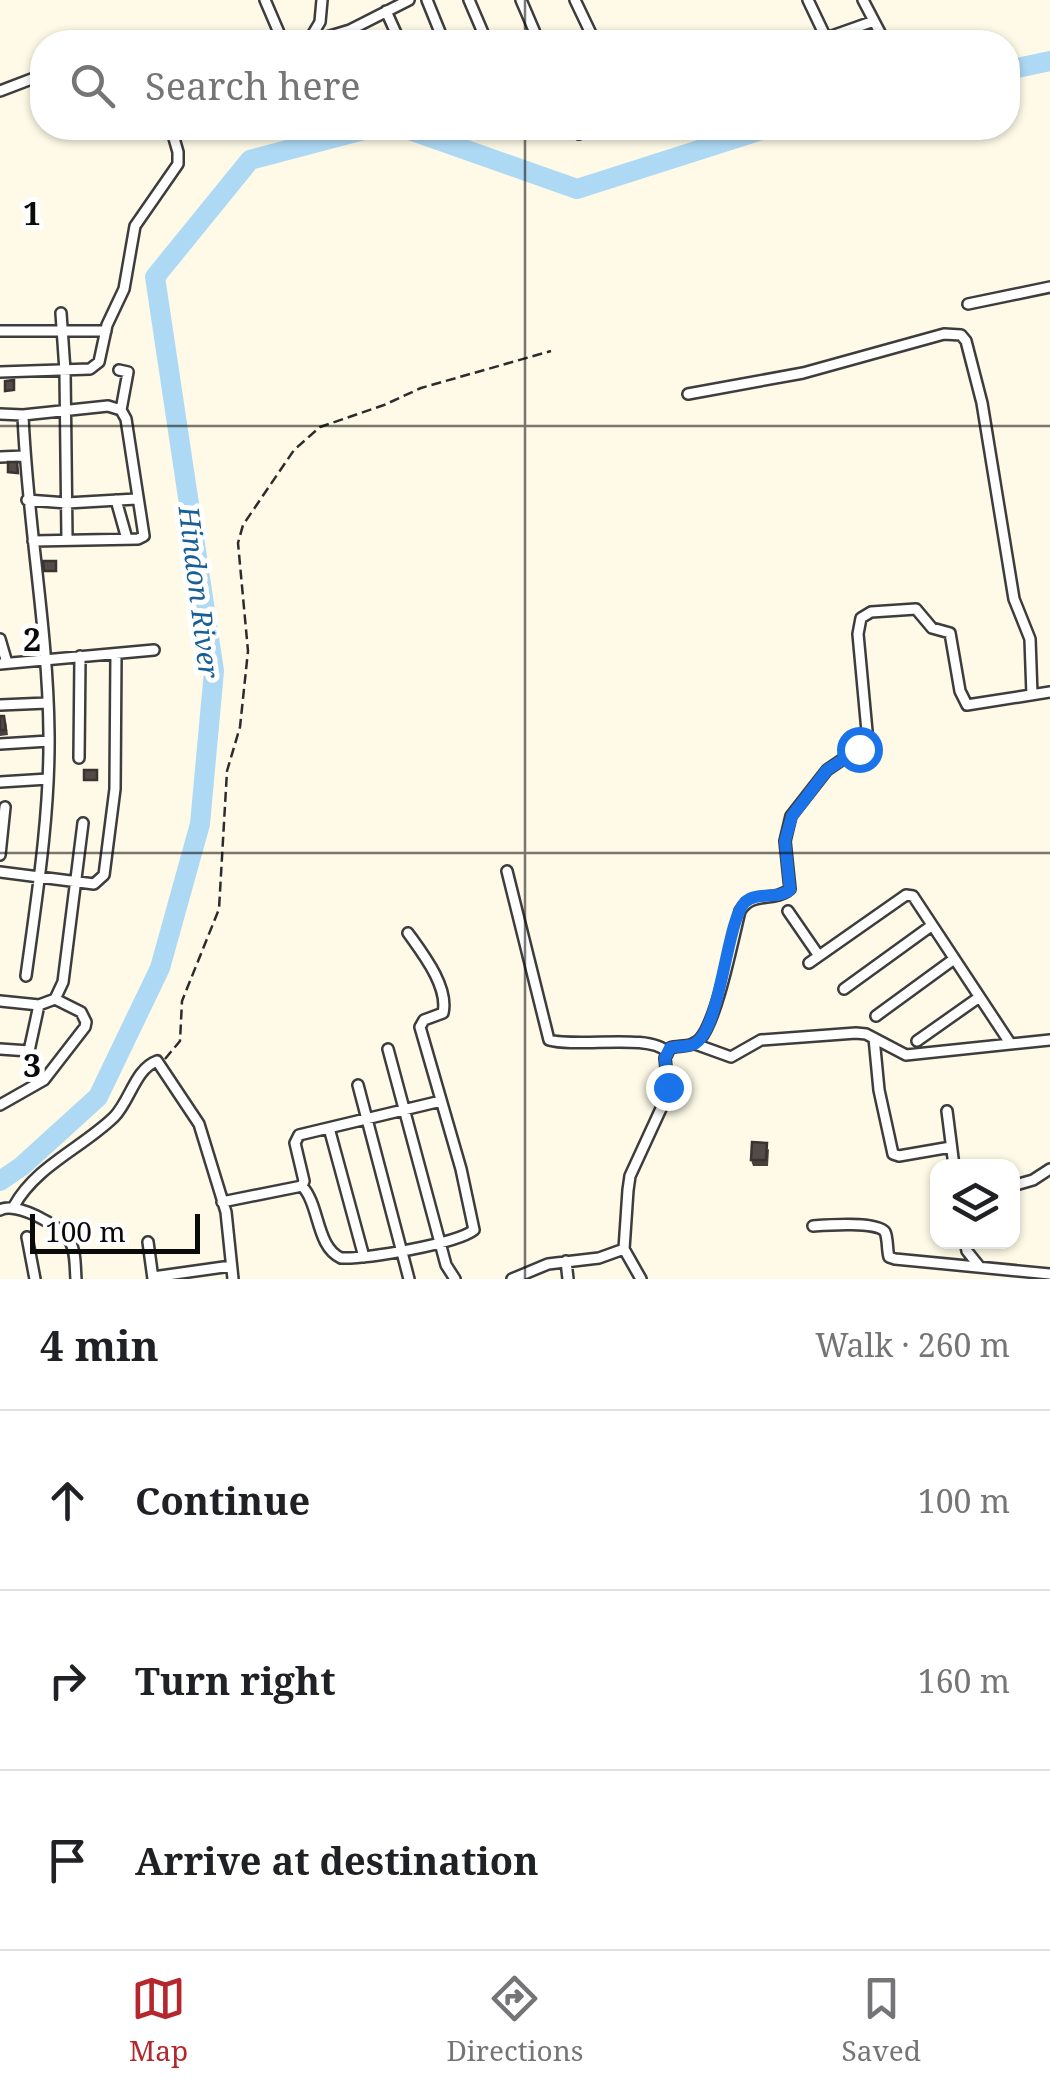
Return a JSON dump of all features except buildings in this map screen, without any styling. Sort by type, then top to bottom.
[{"type":"street","points":[[265,0],[278,30]]},
{"type":"street","points":[[316,30],[322,0]]},
{"type":"street","points":[[374,0],[393,30]]},
{"type":"street","points":[[350,30],[409,0]]},
{"type":"street","points":[[426,0],[439,30]]},
{"type":"street","points":[[469,0],[482,30]]},
{"type":"street","points":[[521,0],[534,30]]},
{"type":"street","points":[[576,0],[589,30]]},
{"type":"street","points":[[863,0],[879,30]]},
{"type":"street","points":[[810,1],[823,30]]},
{"type":"street","points":[[852,30],[874,21]]},
{"type":"street","points":[[0,91],[30,80]]},
{"type":"street","points":[[0,372],[65,371],[95,366],[124,289],[135,226],[178,164],[174,140]]},
{"type":"street","points":[[968,304],[1050,287]]},
{"type":"street","points":[[61,314],[67,540]]},
{"type":"street","points":[[0,331],[106,331]]},
{"type":"street","points":[[688,394],[803,373],[944,334],[961,335],[966,341],[982,403],[1014,599],[1030,639],[1032,695]]},
{"type":"street","points":[[33,541],[144,536],[126,419],[121,410],[128,372],[118,370]]},
{"type":"street","points":[[0,414],[108,406],[121,410]]},
{"type":"street","points":[[23,415],[49,741],[39,877],[26,976]]},
{"type":"street","points":[[0,457],[25,456]]},
{"type":"street","points":[[27,500],[136,499]]},
{"type":"street","points":[[116,500],[127,539]]},
{"type":"street","points":[[694,1044],[702,1036],[721,986],[740,911],[754,898],[790,890],[785,841],[792,816],[827,770],[868,742],[858,634],[862,618],[872,612],[916,609],[932,628],[948,632],[952,636],[962,701],[967,705],[1050,692]]},
{"type":"street","points":[[0,639],[3,664],[154,650]]},
{"type":"street","points":[[0,872],[94,884],[104,875],[115,789],[116,654]]},
{"type":"street","points":[[78,758],[80,656]]},
{"type":"street","points":[[0,705],[47,703]]},
{"type":"street","points":[[0,744],[49,741]]},
{"type":"street","points":[[0,782],[48,779]]},
{"type":"street","points":[[0,855],[5,807]]},
{"type":"street","points":[[56,999],[77,883],[82,823]]},
{"type":"street","points":[[507,871],[549,1040],[655,1044],[667,1052]]},
{"type":"street","points":[[788,912],[814,960],[906,895],[914,896],[1010,1043]]},
{"type":"street","points":[[844,989],[931,926]]},
{"type":"street","points":[[302,1186],[335,1256],[364,1257],[441,1242],[474,1230],[461,1169],[420,1027],[424,1020],[442,1013],[445,1005],[430,964],[408,933]]},
{"type":"street","points":[[876,1016],[954,960]]},
{"type":"street","points":[[917,1041],[978,998]]},
{"type":"street","points":[[0,1001],[39,1005],[56,999],[81,1012],[86,1022],[44,1080],[0,1105]]},
{"type":"street","points":[[0,1048],[29,1051],[39,1005]]},
{"type":"street","points":[[667,1052],[675,1046],[694,1044],[731,1057],[761,1040],[856,1033],[906,1055],[1050,1040]]},
{"type":"street","points":[[874,1038],[879,1090],[894,1154],[950,1146]]},
{"type":"street","points":[[388,1049],[446,1265],[455,1279]]},
{"type":"street","points":[[641,1279],[624,1249],[630,1176],[665,1100],[667,1052]]},
{"type":"street","points":[[0,1210],[14,1206],[28,1184],[118,1113],[146,1068],[153,1062],[160,1063],[199,1124],[222,1202],[232,1279]]},
{"type":"street","points":[[358,1086],[409,1279]]},
{"type":"street","points":[[302,1186],[296,1138],[441,1101]]},
{"type":"street","points":[[947,1111],[953,1159]]},
{"type":"street","points":[[329,1128],[364,1257]]},
{"type":"street","points":[[1020,1184],[1050,1169]]},
{"type":"street","points":[[222,1202],[302,1186]]},
{"type":"street","points":[[14,1206],[69,1239],[76,1279]]},
{"type":"street","points":[[813,1226],[847,1224],[879,1228],[886,1234],[892,1258],[1050,1274]]},
{"type":"street","points":[[27,1236],[35,1279]]},
{"type":"street","points":[[148,1242],[153,1278],[231,1266]]},
{"type":"street","points":[[512,1279],[532,1275],[548,1264],[599,1258],[624,1249]]},
{"type":"street","points":[[967,1249],[978,1266]]},
{"type":"street","points":[[566,1261],[568,1279]]},
{"type":"path","points":[[160,1063],[180,1041],[182,1002],[219,909],[227,771],[240,727],[248,651],[238,543],[243,525],[294,450],[320,428],[421,388],[551,351]]},
{"type":"waterway","name":"Hindon River","points":[[1020,67],[1050,61]]},
{"type":"waterway","name":"Hindon River","points":[[0,1181],[98,1097],[160,968],[200,824],[214,671],[155,277],[250,160],[326,140]]},
{"type":"waterway","name":"Hindon River","points":[[438,140],[577,189],[730,140]]},
{"type":"route","points":[[668,1087],[665,1058],[670,1048],[690,1045],[702,1036],[721,986],[740,911],[754,898],[790,890],[785,841],[792,816],[827,770],[859,749]]}]
